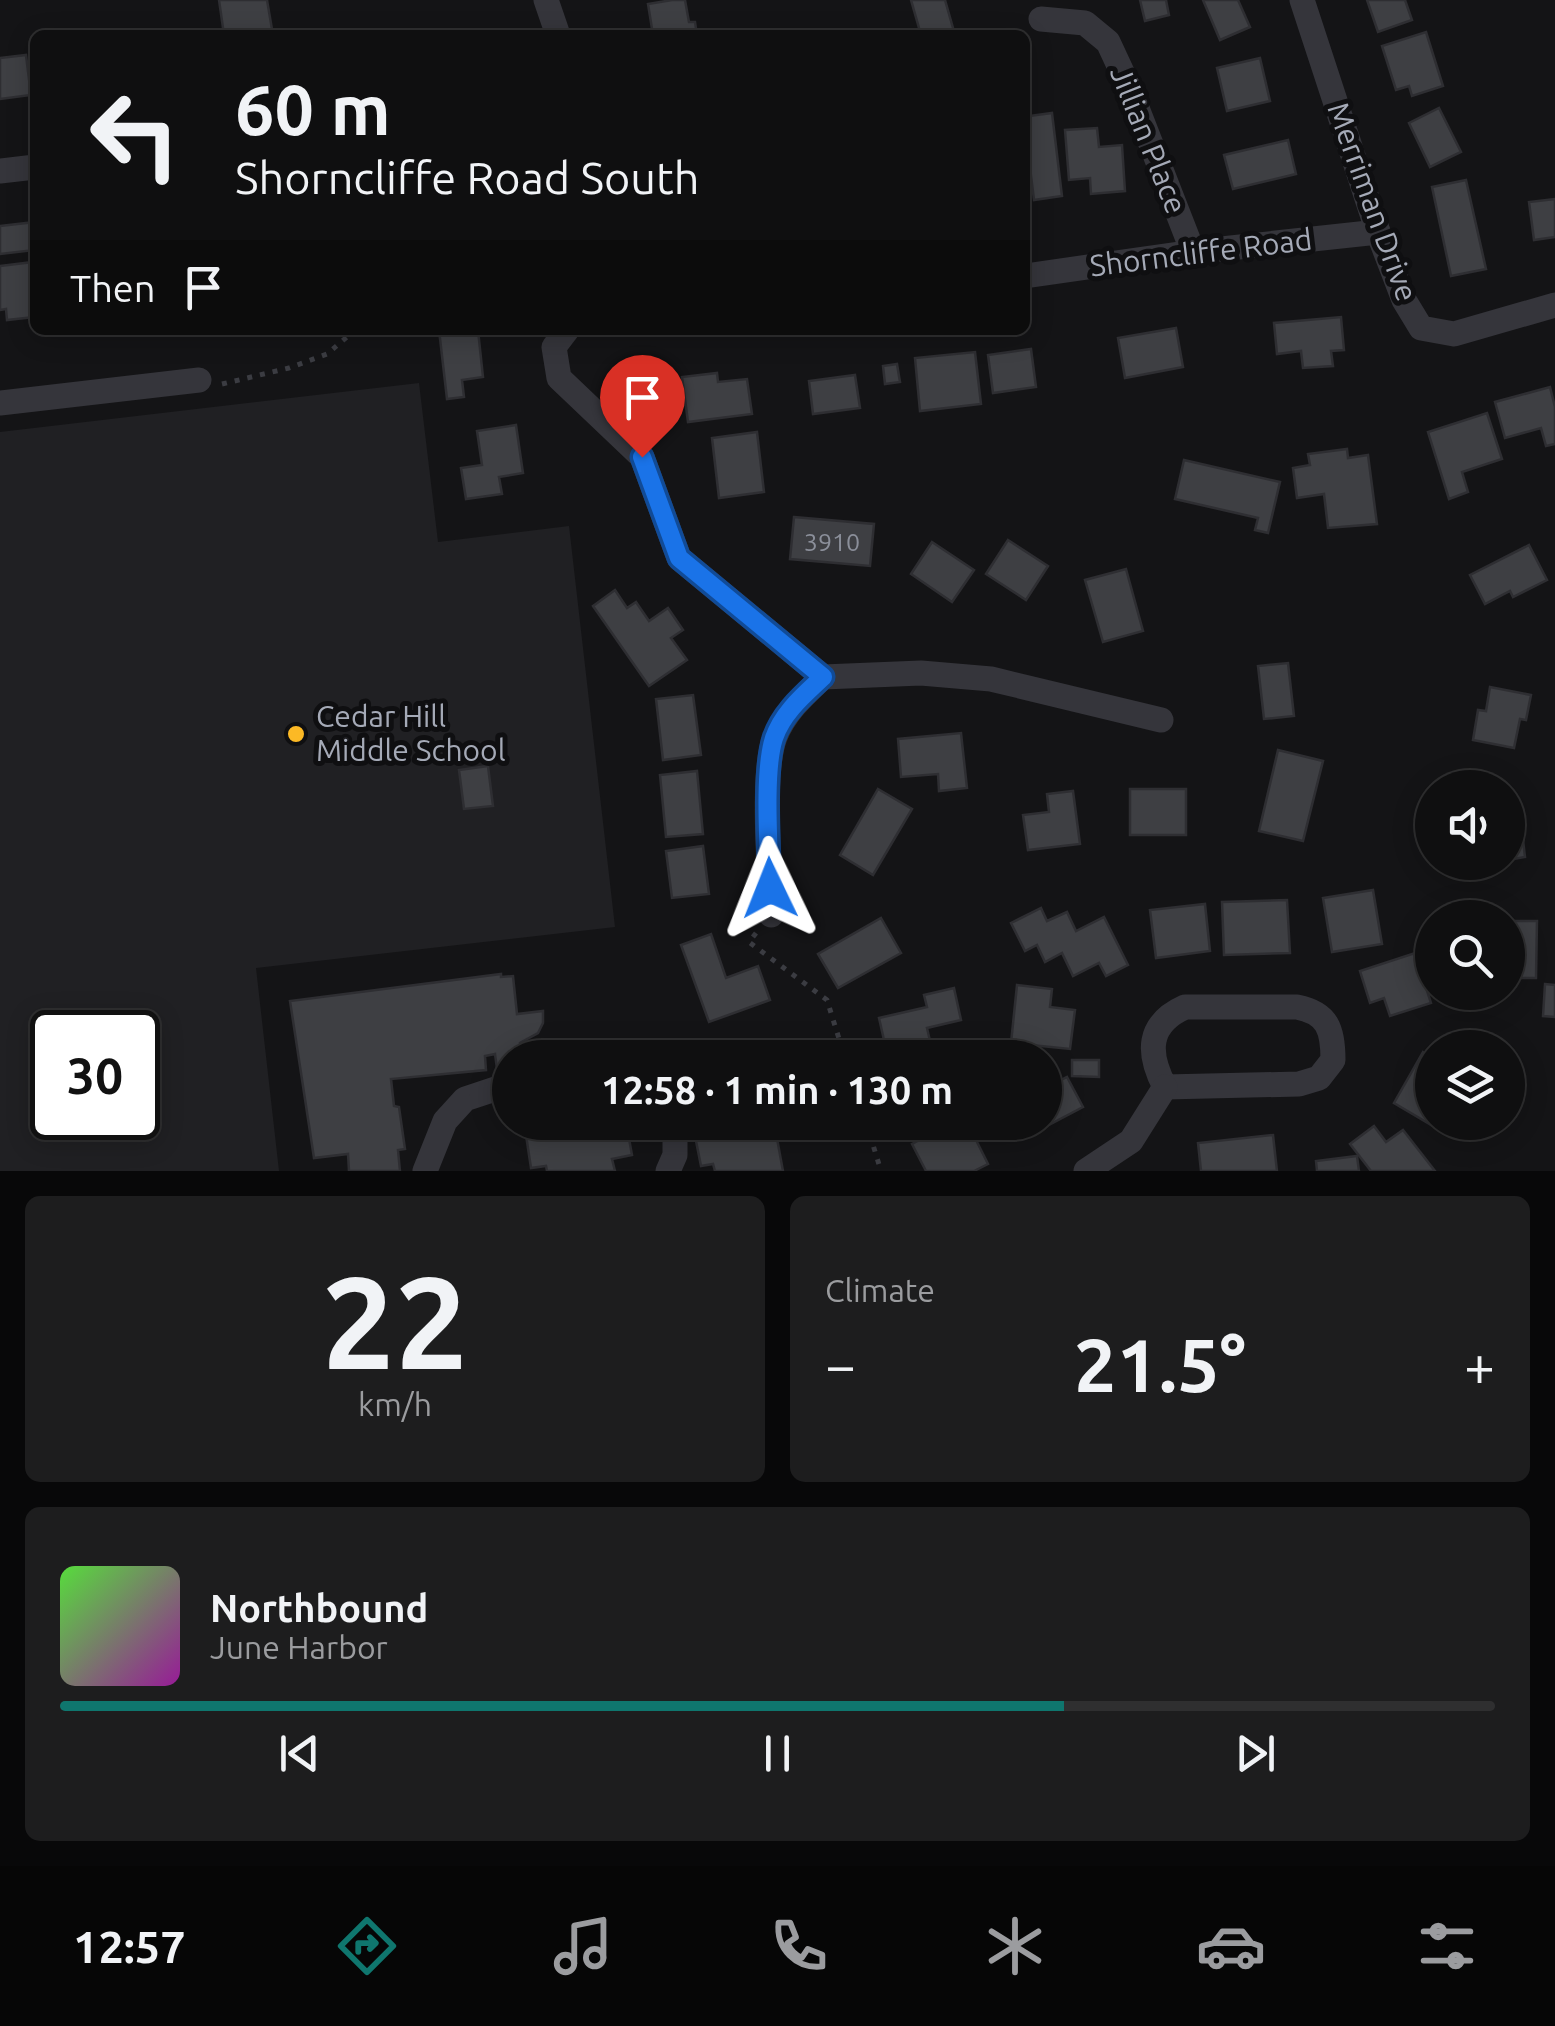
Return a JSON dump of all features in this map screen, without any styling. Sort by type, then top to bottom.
[{"type":"street","points":[[546,0],[556,30]]},
{"type":"street","name":"Merriman Drive","points":[[1302,0],[1378,232],[1404,300],[1421,328],[1454,334],[1555,304]]},
{"type":"street","name":"Jillian Place","points":[[1041,19],[1084,23],[1108,42],[1193,252]]},
{"type":"street","points":[[0,171],[30,168]]},
{"type":"street","name":"Shorncliffe Road","points":[[1030,275],[1378,232]]},
{"type":"street","points":[[563,335],[554,346],[559,378],[642,457],[679,558],[823,677]]},
{"type":"street","points":[[0,403],[199,380]]},
{"type":"street","points":[[771,915],[769,790],[774,739],[793,705],[823,677],[921,673],[991,679],[1161,720]]},
{"type":"street","points":[[1185,1007],[1298,1007],[1314,1010],[1329,1027],[1332,1060],[1318,1078],[1298,1084],[1165,1087],[1155,1069],[1156,1029],[1167,1015],[1185,1007]]},
{"type":"street","points":[[1086,1171],[1131,1141],[1165,1087]]},
{"type":"street","points":[[425,1171],[445,1120],[464,1098],[492,1089]]},
{"type":"street","points":[[668,1171],[675,1154],[675,1140]]},
{"type":"path","points":[[199,380],[227,384],[289,368],[327,354],[349,335]]},
{"type":"path","points":[[771,915],[749,942],[827,1000],[840,1040]]},
{"type":"path","points":[[872,1140],[882,1171]]},
{"type":"shaded area","name":"Cedar Hill Middle School","points":[[419,383],[438,542],[569,526],[615,927],[256,968],[279,1171],[0,1171],[0,432]]},
{"type":"building","points":[[219,0],[267,0],[272,30],[223,30]]},
{"type":"building","points":[[685,0],[689,22],[695,22],[696,30],[652,30],[648,4]]},
{"type":"building","points":[[911,0],[945,0],[954,30],[920,30]]},
{"type":"building","points":[[1140,0],[1166,0],[1169,15],[1145,21]]},
{"type":"building","points":[[1203,0],[1238,0],[1250,27],[1220,40]]},
{"type":"building","points":[[1367,0],[1405,0],[1412,20],[1378,32]]},
{"type":"building","points":[[1426,32],[1443,86],[1412,96],[1409,86],[1396,90],[1382,46]]},
{"type":"building","points":[[26,55],[30,95],[0,99],[0,58]]},
{"type":"building","points":[[1260,58],[1270,101],[1227,111],[1217,68]]},
{"type":"building","points":[[1439,108],[1461,152],[1430,167],[1409,123]]},
{"type":"building","points":[[1052,113],[1062,196],[1034,200],[1030,116]]},
{"type":"building","points":[[1097,128],[1099,147],[1122,145],[1125,191],[1091,194],[1090,178],[1069,180],[1065,130]]},
{"type":"building","points":[[1288,140],[1296,174],[1233,189],[1224,155]]},
{"type":"building","points":[[1466,180],[1486,269],[1451,276],[1432,187]]},
{"type":"building","points":[[1555,199],[1555,237],[1534,240],[1529,202]]},
{"type":"building","points":[[30,223],[30,251],[0,254],[0,226]]},
{"type":"building","points":[[30,262],[30,318],[7,320],[6,309],[0,310],[0,266]]},
{"type":"building","points":[[1341,317],[1344,350],[1331,351],[1333,366],[1303,368],[1301,351],[1277,354],[1274,323]]},
{"type":"building","points":[[1176,328],[1183,367],[1125,378],[1118,338]]},
{"type":"building","points":[[440,335],[479,335],[483,377],[462,380],[464,397],[447,399]]},
{"type":"building","points":[[1031,349],[1036,387],[993,393],[988,355]]},
{"type":"building","points":[[975,352],[981,404],[920,411],[915,358]]},
{"type":"building","points":[[897,364],[900,382],[885,384],[883,366]]},
{"type":"building","points":[[717,373],[718,382],[747,379],[752,414],[688,422],[682,377]]},
{"type":"building","points":[[855,375],[860,408],[813,414],[809,381]]},
{"type":"building","points":[[1550,387],[1555,407],[1555,444],[1546,446],[1541,428],[1505,438],[1495,402]]},
{"type":"building","points":[[1487,413],[1502,459],[1462,472],[1468,492],[1449,499],[1428,432]]},
{"type":"building","points":[[516,425],[523,473],[499,477],[502,494],[466,499],[461,468],[482,465],[477,431]]},
{"type":"building","points":[[757,432],[764,492],[719,498],[712,438]]},
{"type":"building","points":[[1347,449],[1348,458],[1368,455],[1377,524],[1328,528],[1324,494],[1297,498],[1293,468],[1310,465],[1308,454]]},
{"type":"building","points":[[1184,460],[1280,482],[1268,533],[1255,530],[1258,518],[1175,499]]},
{"type":"building","points":[[794,517],[874,524],[870,566],[790,559]]},
{"type":"building","points":[[1008,540],[1048,566],[1026,600],[986,574]]},
{"type":"building","points":[[932,542],[974,570],[952,602],[911,574]]},
{"type":"building","points":[[1529,545],[1547,580],[1513,597],[1510,591],[1485,604],[1470,575]]},
{"type":"building","points":[[1126,569],[1143,631],[1103,642],[1085,580]]},
{"type":"building","points":[[615,590],[627,608],[636,602],[649,621],[668,608],[683,630],[671,638],[687,660],[649,686],[593,606]]},
{"type":"building","points":[[1288,663],[1294,716],[1264,719],[1258,666]]},
{"type":"building","points":[[1490,687],[1531,695],[1526,720],[1520,719],[1514,748],[1473,740],[1478,710],[1486,711]]},
{"type":"building","points":[[693,695],[701,755],[663,760],[656,699]]},
{"type":"building","points":[[961,733],[967,788],[939,791],[938,774],[901,777],[898,739]]},
{"type":"building","points":[[1278,750],[1323,761],[1303,841],[1259,831]]},
{"type":"building","points":[[488,766],[493,806],[464,809],[459,770]]},
{"type":"building","points":[[697,771],[703,834],[666,837],[660,775]]},
{"type":"building","points":[[878,789],[912,809],[873,875],[840,855]]},
{"type":"building","points":[[1130,789],[1186,789],[1186,835],[1130,835]]},
{"type":"building","points":[[1073,791],[1080,844],[1028,850],[1023,815],[1049,812],[1047,794]]},
{"type":"building","points":[[703,846],[709,894],[672,898],[666,851]]},
{"type":"building","points":[[1373,890],[1382,944],[1332,952],[1323,898]]},
{"type":"building","points":[[1287,900],[1290,953],[1224,955],[1222,902]]},
{"type":"building","points":[[1205,904],[1210,951],[1156,958],[1150,910]]},
{"type":"building","points":[[1041,908],[1047,921],[1067,912],[1076,931],[1104,917],[1128,965],[1106,976],[1099,963],[1073,976],[1062,953],[1045,962],[1037,945],[1025,951],[1011,923]]},
{"type":"building","points":[[881,918],[901,953],[838,988],[818,954]]},
{"type":"building","points":[[1525,921],[1537,921],[1536,978],[1525,978]]},
{"type":"building","points":[[711,934],[726,978],[758,966],[770,1000],[709,1022],[681,945]]},
{"type":"building","points":[[1415,953],[1415,1008],[1390,1016],[1384,998],[1370,1003],[1360,971]]},
{"type":"building","points":[[501,974],[513,976],[517,1014],[543,1011],[543,1023],[538,1033],[525,1040],[492,1040],[492,1055],[485,1056],[486,1070],[391,1079],[405,1149],[398,1150],[400,1171],[349,1171],[348,1154],[314,1158],[290,1001]]},
{"type":"building","points":[[1545,984],[1555,985],[1555,1017],[1543,1016]]},
{"type":"building","points":[[1017,985],[1052,989],[1050,1007],[1075,1010],[1070,1049],[1062,1048],[1062,1040],[1011,1040]]},
{"type":"building","points":[[954,988],[961,1020],[927,1028],[930,1040],[884,1040],[879,1018],[927,1007],[924,995]]},
{"type":"building","points":[[1072,1060],[1099,1060],[1099,1077],[1072,1076]]},
{"type":"building","points":[[1415,1066],[1415,1115],[1394,1103]]},
{"type":"building","points":[[1067,1077],[1083,1107],[1062,1118],[1062,1080]]},
{"type":"building","points":[[1374,1126],[1386,1142],[1403,1130],[1435,1171],[1371,1171],[1350,1144]]},
{"type":"building","points":[[1273,1135],[1277,1171],[1201,1171],[1198,1143]]},
{"type":"building","points":[[527,1140],[629,1140],[632,1155],[612,1159],[615,1171],[531,1168]]},
{"type":"building","points":[[696,1140],[777,1140],[783,1171],[715,1171],[713,1164],[701,1166]]},
{"type":"building","points":[[919,1140],[976,1140],[988,1164],[974,1171],[926,1171],[912,1144]]},
{"type":"building","points":[[1357,1156],[1359,1171],[1317,1171],[1316,1161]]},
{"type":"place","name":"Cedar Hill Middle School","points":[[296,734]]},
{"type":"route","points":[[642,457],[679,558],[823,677],[793,705],[774,739],[769,790],[770,888]]}]
